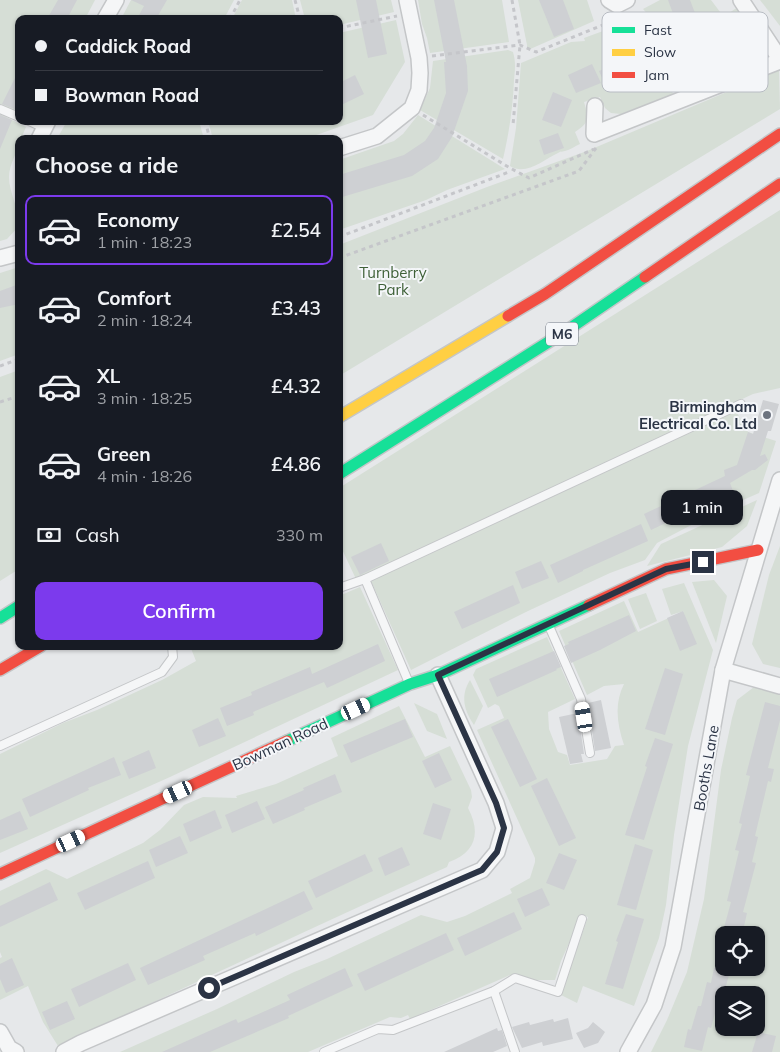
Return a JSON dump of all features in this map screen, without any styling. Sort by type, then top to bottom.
[{"type":"main road","points":[[343,415],[545,294],[780,134]]},
{"type":"main road","name":"M6","points":[[343,471],[569,329],[780,184]]},
{"type":"main road","name":"Bowman Road","points":[[0,874],[410,684],[438,675],[666,569],[758,550]]},
{"type":"main road","points":[[0,618],[15,609]]},
{"type":"main road","points":[[0,670],[33,650]]},
{"type":"street","points":[[107,15],[116,0]]},
{"type":"street","points":[[609,0],[618,5],[627,0]]},
{"type":"street","points":[[741,0],[749,12]]},
{"type":"street","points":[[343,147],[377,136],[412,108],[419,90],[420,73],[419,58],[408,6]]},
{"type":"street","points":[[768,42],[780,60],[768,65]]},
{"type":"street","points":[[595,106],[595,141],[707,92]]},
{"type":"street","points":[[0,258],[15,254]]},
{"type":"street","name":"Booths Lane","points":[[628,1052],[654,1005],[673,947],[723,670],[780,480]]},
{"type":"street","points":[[723,670],[780,686]]},
{"type":"street","points":[[64,1052],[90,1039],[482,870],[497,852],[504,828],[496,803],[438,675]]},
{"type":"street","points":[[0,1032],[9,1048],[16,1052]]},
{"type":"lane","points":[[0,109],[15,115]]},
{"type":"lane","points":[[343,587],[365,579],[741,404]]},
{"type":"lane","points":[[365,579],[410,684]]},
{"type":"lane","points":[[548,624],[581,699],[590,753]]},
{"type":"lane","points":[[0,746],[162,672],[173,657],[172,650]]},
{"type":"lane","points":[[324,1052],[378,1029],[393,1030],[494,991],[514,978],[558,992],[582,919]]},
{"type":"lane","points":[[494,991],[515,1052]]},
{"type":"path","points":[[232,15],[240,0]]},
{"type":"path","points":[[295,0],[299,15]]},
{"type":"path","points":[[512,0],[520,45],[513,125]]},
{"type":"path","points":[[343,27],[408,6]]},
{"type":"path","points":[[419,58],[520,45],[536,52],[602,26]]},
{"type":"path","points":[[412,108],[529,178],[595,141]]},
{"type":"path","points":[[343,257],[579,171],[595,141]]},
{"type":"path","points":[[343,235],[509,172]]},
{"type":"path","points":[[0,366],[15,360]]},
{"type":"path","points":[[0,402],[15,397]]},
{"type":"green space","points":[[0,0],[95,0],[87,15],[15,15],[15,111],[0,104]]},
{"type":"green space","points":[[131,0],[234,0],[226,15],[123,15]]},
{"type":"green space","points":[[242,0],[292,0],[295,15],[234,15]]},
{"type":"green space","points":[[300,0],[391,0],[394,12],[343,24],[343,15],[304,15]]},
{"type":"green space","points":[[418,0],[502,0],[509,42],[430,53]]},
{"type":"green space","points":[[518,0],[587,0],[594,21],[528,50]]},
{"type":"green space","points":[[660,0],[711,0],[720,12],[646,12],[643,9]]},
{"type":"green space","points":[[760,0],[780,0],[780,26]]},
{"type":"green space","points":[[738,7],[742,12],[730,12]]},
{"type":"green space","points":[[396,20],[405,62],[373,115],[316,135],[212,135],[209,125],[343,125],[343,32]]},
{"type":"green space","points":[[602,31],[602,92],[672,92],[673,94],[621,114],[611,113],[605,108],[600,97],[584,102],[587,120],[575,132],[580,144],[528,168],[516,169],[510,166],[516,128],[521,63],[571,42],[585,41],[584,38]]},
{"type":"green space","points":[[508,50],[513,52],[515,69],[513,100],[503,159],[420,110],[430,88],[433,61]]},
{"type":"green space","name":"Turnberry Park","points":[[779,70],[780,109],[343,374],[343,243],[487,187],[587,151],[727,92],[768,92],[768,75]]},
{"type":"green space","points":[[0,114],[15,122],[15,125],[26,127],[23,135],[15,135],[15,154],[9,177],[15,205],[15,230],[7,239],[0,241]]},
{"type":"green space","points":[[418,115],[505,169],[447,190],[426,200],[343,229],[343,159],[394,141],[403,134]]},
{"type":"green space","points":[[65,125],[200,125],[203,135],[59,135]]},
{"type":"green space","points":[[780,210],[780,388],[753,394],[356,579],[343,551],[343,485]]},
{"type":"green space","points":[[15,268],[15,355],[0,361],[0,273]]},
{"type":"green space","points":[[15,371],[15,572],[0,581],[0,377]]},
{"type":"green space","points":[[736,411],[748,432],[776,441],[759,493],[718,511],[657,543],[645,560],[610,573],[528,611],[411,670],[371,581],[423,554]]},
{"type":"green space","points":[[757,500],[747,526],[722,547],[647,566],[661,544]]},
{"type":"green space","points":[[780,546],[780,668],[763,664],[752,644],[769,575]]},
{"type":"green space","points":[[714,580],[727,596],[716,643],[692,582]]},
{"type":"green space","points":[[684,583],[713,650],[688,746],[674,835],[666,905],[659,938],[634,1006],[583,986],[577,1003],[561,995],[588,917],[582,915],[561,961],[555,980],[531,980],[510,975],[410,1019],[408,1015],[401,1018],[390,1017],[308,1052],[120,1052],[421,915],[447,922],[465,916],[512,893],[510,889],[530,878],[535,858],[477,730],[504,718],[499,706],[495,704],[488,708],[473,675],[476,669],[547,637],[575,699],[548,712],[549,729],[558,752],[567,755],[570,765],[607,759],[615,746],[624,745],[618,707],[624,684],[604,686],[587,695],[559,631],[624,601],[638,632],[684,611],[671,615],[662,589]]},
{"type":"green space","points":[[360,587],[398,670],[170,777],[0,853],[0,754],[63,723],[97,710],[162,680],[196,661],[192,650],[343,650],[343,594]]},
{"type":"green space","points":[[646,593],[657,621],[640,629],[628,599]]},
{"type":"green space","points":[[470,680],[483,706],[474,725],[464,703],[465,692]]},
{"type":"green space","points":[[754,687],[780,694],[780,1052],[651,1052],[687,972],[704,899],[721,770],[737,700]]},
{"type":"green space","points":[[414,703],[437,714],[447,739],[427,731]]},
{"type":"green space","points":[[399,706],[425,757],[450,746],[471,790],[472,797],[468,808],[474,825],[474,841],[465,853],[449,862],[447,867],[58,1046],[43,1022],[28,986],[0,1000],[0,958],[2,957],[0,952],[0,891],[46,869],[67,879],[143,843],[160,830],[184,805],[203,797],[237,798],[236,796],[276,784],[338,756],[331,738]]},
{"type":"building","points":[[58,0],[77,0],[69,15],[49,15]]},
{"type":"building","points":[[131,0],[167,0],[158,15],[139,15],[144,6]]},
{"type":"building","points":[[356,0],[376,0],[387,54],[368,58]]},
{"type":"building","points":[[434,0],[454,0],[467,66],[468,91],[452,137],[438,159],[412,176],[343,197],[343,174],[404,155],[425,141],[434,128],[446,93],[444,62],[446,62]]},
{"type":"building","points":[[539,0],[563,0],[574,29],[554,37]]},
{"type":"building","points":[[668,0],[690,0],[695,12],[672,12]]},
{"type":"building","points":[[592,64],[601,83],[576,93],[568,75]]},
{"type":"building","points":[[355,75],[364,94],[343,104],[343,81]]},
{"type":"building","points":[[15,78],[15,109],[2,104]]},
{"type":"building","points":[[553,92],[572,100],[561,127],[542,120]]},
{"type":"building","points":[[0,115],[12,120],[0,149]]},
{"type":"building","points":[[558,133],[564,148],[544,155],[539,140]]},
{"type":"building","points":[[15,285],[15,305],[0,308],[0,291]]},
{"type":"building","points":[[763,400],[779,404],[771,431],[768,431],[760,456],[765,454],[768,460],[755,470],[730,483],[733,491],[651,530],[644,514],[725,476],[724,470],[737,465],[748,432],[753,434]]},
{"type":"building","points":[[641,524],[648,541],[558,583],[550,565]]},
{"type":"building","points":[[381,543],[389,561],[360,575],[351,557]]},
{"type":"building","points":[[541,561],[549,578],[522,589],[515,572]]},
{"type":"building","points":[[513,585],[520,603],[462,629],[454,612]]},
{"type":"building","points":[[683,611],[697,644],[680,651],[667,618]]},
{"type":"building","points":[[629,615],[636,631],[571,663],[564,646],[569,644],[568,642]]},
{"type":"building","points":[[378,644],[385,661],[327,688],[324,682],[253,712],[254,715],[227,726],[220,708],[252,695],[251,692],[310,667],[312,674]]},
{"type":"building","points":[[554,651],[561,667],[497,697],[489,679]]},
{"type":"building","points":[[665,668],[683,674],[665,735],[645,729]]},
{"type":"building","points":[[601,700],[611,748],[595,751],[588,703]]},
{"type":"building","points":[[765,702],[780,706],[780,720],[768,768],[774,769],[771,782],[768,781],[755,836],[758,837],[752,862],[756,863],[743,912],[747,913],[744,926],[724,926],[731,902],[727,901],[739,851],[735,850],[742,824],[739,823],[750,776],[746,775]]},
{"type":"building","points":[[578,713],[584,754],[581,754],[583,762],[570,764],[559,717]]},
{"type":"building","points":[[218,718],[226,736],[199,747],[192,730]]},
{"type":"building","points":[[405,719],[413,737],[351,763],[343,745]]},
{"type":"building","points":[[508,719],[537,779],[520,787],[491,727]]},
{"type":"building","points":[[655,738],[673,744],[644,840],[625,835]]},
{"type":"building","points":[[149,750],[156,768],[129,779],[122,762]]},
{"type":"building","points":[[439,753],[452,780],[435,788],[422,761]]},
{"type":"building","points":[[114,757],[121,775],[88,788],[89,790],[30,817],[22,799]]},
{"type":"building","points":[[335,774],[342,792],[273,824],[265,807]]},
{"type":"building","points":[[547,778],[576,838],[559,846],[531,786]]},
{"type":"building","points":[[257,801],[265,819],[232,833],[225,815]]},
{"type":"building","points":[[433,803],[451,809],[441,840],[423,834]]},
{"type":"building","points":[[215,810],[222,828],[190,842],[183,824]]},
{"type":"building","points":[[20,811],[28,829],[0,840],[0,820]]},
{"type":"building","points":[[180,836],[188,853],[156,867],[149,850]]},
{"type":"building","points":[[635,844],[653,850],[636,910],[617,905]]},
{"type":"building","points":[[402,847],[410,865],[385,876],[378,858]]},
{"type":"building","points":[[559,853],[577,860],[564,890],[546,883]]},
{"type":"building","points":[[365,854],[373,871],[316,898],[308,881]]},
{"type":"building","points":[[148,861],[155,878],[85,910],[77,893]]},
{"type":"building","points":[[50,882],[58,900],[0,927],[0,906]]},
{"type":"building","points":[[542,888],[550,905],[525,917],[517,899]]},
{"type":"building","points":[[304,891],[313,909],[256,936],[255,933],[203,956],[205,960],[148,985],[140,968]]},
{"type":"building","points":[[514,912],[522,929],[465,956],[457,938]]},
{"type":"building","points":[[626,914],[644,919],[623,989],[605,984],[618,942],[616,941]]},
{"type":"building","points":[[446,933],[454,950],[365,991],[357,974]]},
{"type":"building","points":[[12,958],[24,985],[6,993],[0,979],[0,964]]},
{"type":"building","points":[[128,963],[136,980],[79,1007],[71,989]]},
{"type":"building","points":[[345,968],[353,986],[288,1016],[289,1018],[210,1052],[162,1052],[236,1019],[238,1023],[290,1000],[287,995]]},
{"type":"building","points":[[714,968],[715,976],[729,976],[726,986],[715,986],[715,1013],[711,1028],[708,1027],[702,1051],[684,1047],[688,1029],[691,1030],[698,1006],[701,1006],[707,982],[711,983]]},
{"type":"building","points":[[67,1001],[75,1019],[50,1030],[42,1012]]},
{"type":"building","points":[[568,1018],[573,1039],[543,1046],[542,1042],[522,1048],[512,1027],[529,1022],[530,1025],[553,1019],[554,1022]]},
{"type":"building","points":[[593,1022],[605,1032],[598,1043],[584,1048],[576,1033],[588,1028]]},
{"type":"building","points":[[497,1028],[498,1031],[502,1030],[507,1046],[493,1052],[444,1052]]},
{"type":"building","points":[[765,1034],[776,1036],[772,1052],[752,1052],[757,1036],[765,1036]]},
{"type":"traffic: fast","points":[[343,471],[569,329],[645,277]]},
{"type":"traffic: fast","points":[[287,741],[410,684],[438,675],[589,605]]},
{"type":"traffic: fast","points":[[0,618],[15,609]]},
{"type":"traffic: slow","points":[[343,415],[508,316]]},
{"type":"traffic: jam","points":[[508,316],[545,294],[780,134]]},
{"type":"traffic: jam","points":[[645,277],[780,184]]},
{"type":"traffic: jam","points":[[589,605],[666,569],[758,550]]},
{"type":"traffic: jam","points":[[0,670],[34,650]]},
{"type":"traffic: jam","points":[[0,874],[287,741]]},
{"type":"place","name":"Birmingham Electrical Co. Ltd","points":[[767,415]]},
{"type":"route","points":[[209,988],[482,870],[497,852],[504,828],[496,803],[438,675],[666,569],[703,562]]}]
